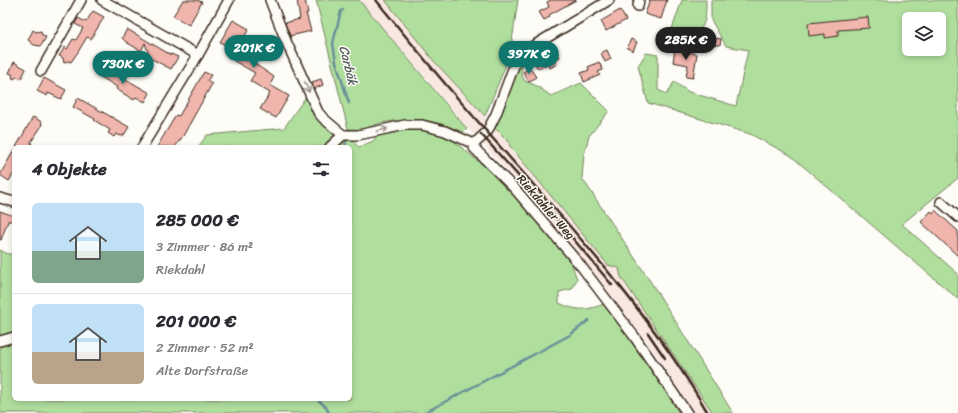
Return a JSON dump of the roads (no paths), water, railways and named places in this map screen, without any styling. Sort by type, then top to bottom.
[{"type":"street","points":[[41,71],[81,0]]},
{"type":"street","points":[[102,0],[198,55]]},
{"type":"street","points":[[143,145],[198,55],[229,0]]},
{"type":"street","points":[[270,0],[286,41],[318,112],[343,135],[332,145]]},
{"type":"street","points":[[474,144],[487,132],[496,114],[514,66],[525,51],[609,0]]},
{"type":"street","name":"Riekdahler Weg","points":[[343,135],[358,135],[391,128],[422,125],[445,131],[474,144],[474,148],[515,189],[580,266],[634,336],[687,413]]},
{"type":"street","points":[[0,198],[12,201]]},
{"type":"street","points":[[941,202],[958,217]]},
{"type":"street","points":[[0,342],[12,338]]},
{"type":"waterway","name":"Carbäk","points":[[343,10],[341,11],[333,43],[336,62],[349,103]]},
{"type":"waterway","points":[[424,413],[570,335],[589,320]]},
{"type":"waterway","name":"Carbäk","points":[[319,401],[326,407],[329,413]]},
{"type":"railway","points":[[376,0],[444,82],[626,293],[655,332],[708,413]]},
{"type":"railway","points":[[481,134],[554,216],[612,285]]},
{"type":"railway","points":[[648,333],[665,358]]}]
